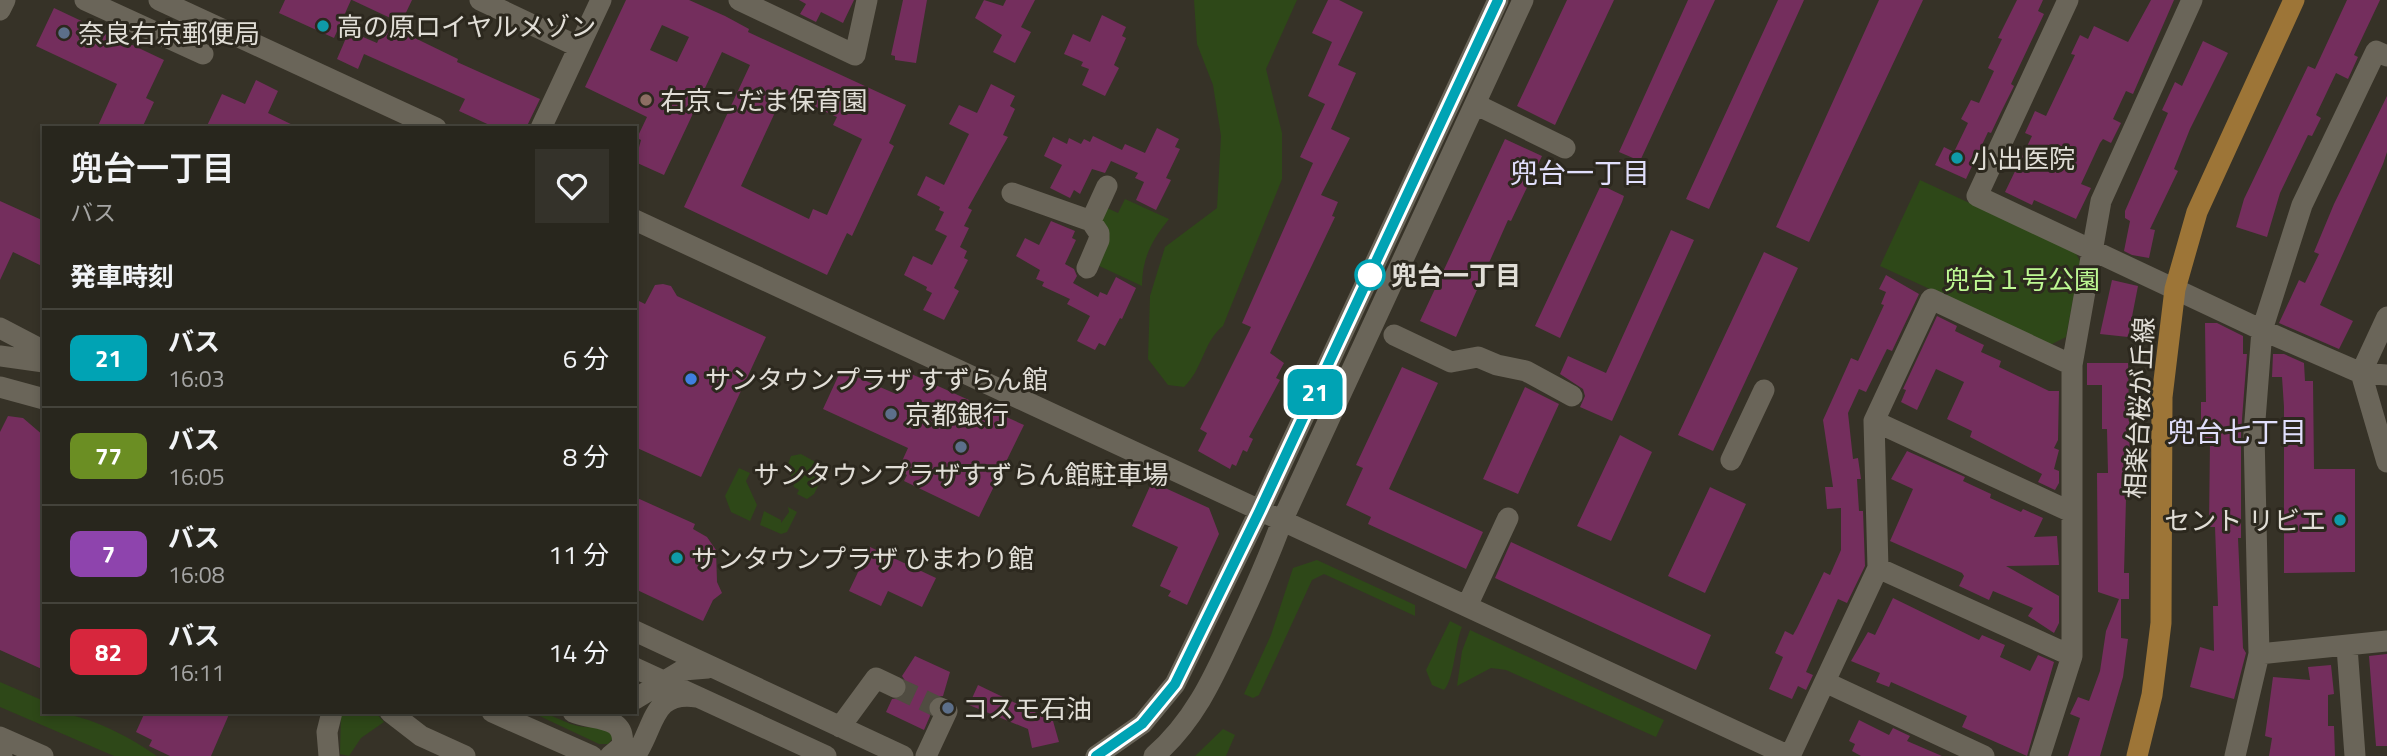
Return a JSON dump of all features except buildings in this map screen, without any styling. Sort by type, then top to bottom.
[{"type":"main road","name":"相楽台桜が丘線","points":[[2137,756],[2152,695],[2161,623],[2162,397],[2175,289],[2197,212],[2294,0]]},
{"type":"street","points":[[0,10],[5,0]]},
{"type":"street","points":[[85,0],[203,54]]},
{"type":"street","points":[[159,0],[432,126]]},
{"type":"street","points":[[480,0],[579,47]]},
{"type":"street","points":[[542,126],[601,0]]},
{"type":"street","points":[[739,0],[855,55],[867,0]]},
{"type":"street","points":[[1096,756],[1142,724],[1175,684],[1260,510],[1498,0]]},
{"type":"street","points":[[1154,756],[1184,726],[1211,685],[1263,572],[1282,521],[1523,0]]},
{"type":"street","points":[[2068,0],[1978,196],[2262,330],[2361,373],[2387,375]]},
{"type":"street","points":[[2040,756],[2072,656],[2069,511],[2072,365],[2101,201],[2192,0]]},
{"type":"street","points":[[2235,756],[2259,654],[2254,433],[2262,330],[2302,205],[2376,51],[2387,56]]},
{"type":"street","points":[[1475,104],[1565,148]]},
{"type":"street","points":[[1091,221],[1107,186]]},
{"type":"street","points":[[1012,193],[1091,221],[1099,233],[1099,240],[1087,268]]},
{"type":"street","points":[[637,221],[1790,756],[1878,568],[1874,421],[1931,299],[2072,365]]},
{"type":"street","points":[[2387,317],[2361,373],[2387,462]]},
{"type":"street","points":[[0,328],[42,350]]},
{"type":"street","points":[[1394,335],[1451,362],[1478,357],[1526,371],[1573,396]]},
{"type":"street","points":[[0,356],[42,362]]},
{"type":"street","points":[[0,387],[42,398]]},
{"type":"street","points":[[1731,460],[1764,390]]},
{"type":"street","points":[[1874,421],[2069,511]]},
{"type":"street","points":[[1468,606],[1507,519]]},
{"type":"street","points":[[1878,568],[2072,656]]},
{"type":"street","points":[[637,632],[903,756]]},
{"type":"street","points":[[2259,654],[2387,641]]},
{"type":"street","points":[[635,756],[664,696],[662,680],[653,654],[637,644]]},
{"type":"street","points":[[2347,647],[2355,756]]},
{"type":"street","points":[[637,698],[662,680],[683,670],[701,667],[713,669]]},
{"type":"street","points":[[637,669],[826,756]]},
{"type":"street","points":[[840,727],[876,678],[895,687]]},
{"type":"street","points":[[1825,682],[1984,756]]},
{"type":"street","points":[[660,707],[675,697],[699,698]]},
{"type":"street","points":[[926,756],[947,711],[940,708]]},
{"type":"street","points":[[329,756],[327,732],[331,714]]},
{"type":"street","points":[[393,714],[421,736],[465,756]]},
{"type":"street","points":[[497,714],[592,756]]},
{"type":"street","points":[[577,714],[585,718],[599,714],[616,724],[622,732],[622,746],[610,756]]},
{"type":"street","points":[[0,737],[43,756]]},
{"type":"green space","points":[[1194,0],[1297,0],[1266,69],[1282,133],[1282,179],[1223,326],[1216,332],[1184,387],[1168,385],[1148,359],[1150,296],[1165,247],[1217,208],[1221,136],[1213,85],[1197,44]]},
{"type":"green space","name":"兜台１号公園","points":[[1920,180],[2075,252],[2080,261],[2066,337],[2050,345],[1880,266]]},
{"type":"green space","points":[[1125,199],[1169,219],[1149,250],[1142,286],[1095,264],[1099,221],[1105,207],[1118,213]]},
{"type":"green space","points":[[801,454],[819,464],[823,476],[814,494],[807,499],[797,494],[799,490],[794,487],[788,464],[791,456]]},
{"type":"green space","points":[[739,468],[750,473],[746,481],[757,505],[750,521],[731,512],[725,496]]},
{"type":"green space","points":[[788,507],[797,512],[787,532],[781,534],[760,525],[764,511],[781,520],[781,523],[789,512]]},
{"type":"green space","points":[[1317,560],[1415,605],[1415,616],[1324,574],[1312,580],[1259,695],[1253,698],[1244,694],[1271,635],[1293,568]]},
{"type":"green space","points":[[1450,621],[1462,627],[1450,678],[1444,690],[1432,685],[1426,670]]},
{"type":"green space","points":[[1470,630],[1664,720],[1656,737],[1506,670],[1491,668],[1457,686],[1462,651]]},
{"type":"green space","points":[[0,682],[42,700],[42,714],[64,714],[88,720],[131,740],[157,756],[114,756],[0,707]]},
{"type":"green space","points":[[341,714],[377,714],[384,722],[361,738],[349,756],[340,754]]},
{"type":"green space","points":[[535,714],[550,715],[582,727],[604,725],[614,737],[608,744],[599,744]]},
{"type":"green space","points":[[1223,729],[1235,735],[1226,756],[1195,756]]},
{"type":"tunnel","points":[[895,687],[940,708]]},
{"type":"bus line","name":"21","points":[[1096,756],[1142,724],[1163,702],[1175,684],[1260,510],[1498,0]]},
{"type":"place","name":"高の原ロイヤルメゾン","points":[[323,26]]},
{"type":"place","name":"奈良右京郵便局","points":[[64,33]]},
{"type":"place","name":"右京こだま保育園","points":[[646,100]]},
{"type":"place","name":"小出医院","points":[[1957,158]]},
{"type":"place","name":"兜台一丁目","points":[[1370,275]]},
{"type":"place","name":"サンタウンプラザ すずらん館","points":[[691,379]]},
{"type":"place","name":"京都銀行","points":[[891,414]]},
{"type":"place","name":"サンタウンプラザすずらん館駐車場","points":[[961,447]]},
{"type":"place","name":"セント リビエ","points":[[2340,520]]},
{"type":"place","name":"サンタウンプラザ ひまわり館","points":[[677,558]]},
{"type":"place","name":"コスモ石油","points":[[948,708]]},
{"type":"district","name":"兜台一丁目","points":[[1580,172]]},
{"type":"district","name":"兜台七丁目","points":[[2237,431]]}]
